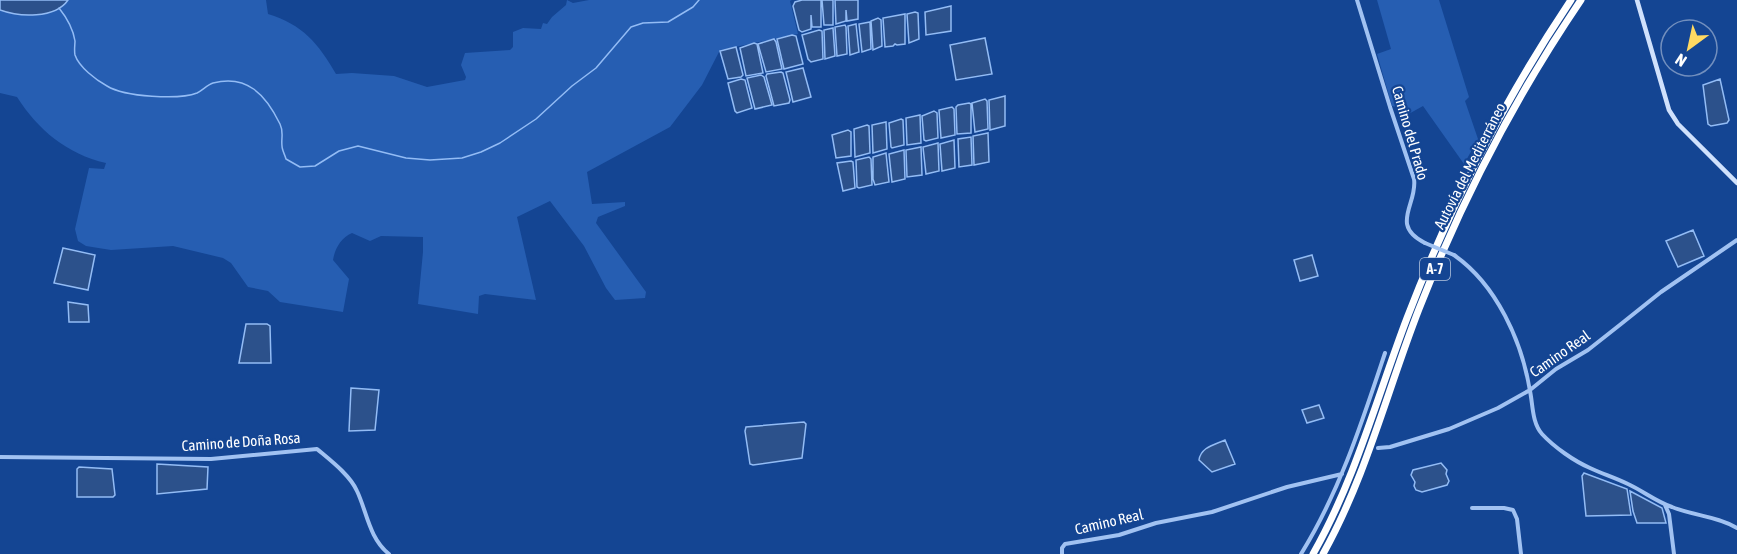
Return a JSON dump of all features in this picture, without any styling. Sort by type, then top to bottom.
[{"type":"highway","name":"Autovía del Mediterráneo","points":[[1313,554],[1349,479],[1407,319],[1448,218],[1493,127],[1533,58],[1571,0]]},
{"type":"highway","name":"Autovía del Mediterráneo","points":[[1323,554],[1348,502],[1418,311],[1467,198],[1521,96],[1581,0]]},
{"type":"main road","points":[[1637,0],[1669,110],[1678,124],[1737,183]]},
{"type":"street","name":"Camino del Prado","points":[[1358,0],[1414,179],[1414,191],[1407,210],[1407,223],[1413,235],[1425,243],[1454,255],[1465,264],[1492,294],[1518,340],[1538,429],[1588,468],[1626,483],[1665,504],[1710,516],[1737,528]]},
{"type":"street","name":"Camino Real","points":[[1378,448],[1390,447],[1451,428],[1498,408],[1530,390],[1556,369],[1587,350],[1661,292],[1737,240]]},
{"type":"street","points":[[1301,554],[1317,528],[1342,474],[1385,353]]},
{"type":"street","name":"Camino de Doña Rosa","points":[[0,457],[211,459],[317,449],[354,484],[371,531],[378,543],[389,554]]},
{"type":"street","name":"Camino Real","points":[[1062,554],[1065,544],[1119,535],[1156,523],[1212,512],[1287,488],[1342,474]]},
{"type":"street","points":[[1665,504],[1669,514],[1674,554]]},
{"type":"street","points":[[1472,508],[1513,510],[1517,519],[1521,554]]},
{"type":"shaded area","points":[[0,0],[266,0],[268,14],[291,23],[308,36],[323,53],[336,74],[394,76],[427,87],[465,80],[461,65],[465,53],[510,50],[513,47],[513,32],[523,28],[541,29],[543,23],[547,24],[566,5],[567,0],[573,3],[589,0],[792,0],[790,1],[798,34],[720,50],[702,85],[670,127],[587,172],[592,204],[625,202],[625,206],[598,217],[596,223],[646,292],[645,298],[615,300],[606,288],[584,246],[550,201],[517,217],[536,300],[485,294],[479,296],[478,314],[418,304],[423,237],[381,236],[370,241],[352,233],[339,244],[333,260],[349,279],[343,312],[280,302],[268,291],[248,287],[231,263],[223,258],[173,246],[111,250],[86,246],[78,241],[75,229],[89,168],[104,169],[106,163],[66,147],[34,120],[17,97],[0,93]]},
{"type":"shaded area","points":[[0,0],[68,0],[55,11],[26,15],[0,10]]},
{"type":"shaded area","points":[[821,0],[821,27],[812,27],[811,15],[811,29],[802,32],[799,30],[793,6],[795,2]]},
{"type":"shaded area","points":[[822,0],[833,0],[833,25],[824,25]]},
{"type":"shaded area","points":[[835,0],[858,0],[858,19],[847,21],[846,10],[846,21],[836,24]]},
{"type":"shaded area","points":[[1377,0],[1439,0],[1469,97],[1465,101],[1478,139],[1464,164],[1423,106],[1405,116],[1399,108],[1392,106],[1377,54],[1391,49]]},
{"type":"shaded area","points":[[951,6],[951,31],[926,35],[925,12]]},
{"type":"shaded area","points":[[918,13],[919,39],[909,43],[907,14]]},
{"type":"shaded area","points":[[905,14],[905,44],[885,47],[883,18]]},
{"type":"shaded area","points":[[878,18],[881,20],[882,46],[873,50],[871,21]]},
{"type":"shaded area","points":[[870,22],[871,49],[862,52],[859,24]]},
{"type":"shaded area","points":[[856,24],[859,52],[850,55],[848,26]]},
{"type":"shaded area","points":[[845,25],[847,54],[837,56],[835,27]]},
{"type":"shaded area","points":[[833,28],[835,56],[825,59],[824,30]]},
{"type":"shaded area","points":[[822,31],[823,59],[811,62],[808,59],[802,35]]},
{"type":"shaded area","points":[[796,36],[803,64],[784,69],[777,39]]},
{"type":"shaded area","points":[[985,38],[992,74],[956,80],[950,45]]},
{"type":"shaded area","points":[[774,39],[782,69],[766,72],[758,44]]},
{"type":"shaded area","points":[[757,44],[763,73],[746,76],[740,48]]},
{"type":"shaded area","points":[[736,47],[743,75],[728,79],[720,51]]},
{"type":"shaded area","points":[[803,68],[811,97],[793,102],[786,72]]},
{"type":"shaded area","points":[[781,72],[790,100],[789,103],[774,106],[766,76]]},
{"type":"shaded area","points":[[761,75],[764,77],[772,105],[755,109],[747,78]]},
{"type":"shaded area","points":[[1720,79],[1729,120],[1727,123],[1711,126],[1708,124],[1703,85]]},
{"type":"shaded area","points":[[745,80],[752,108],[737,113],[728,83]]},
{"type":"shaded area","points":[[1005,96],[1005,126],[990,130],[989,100]]},
{"type":"shaded area","points":[[985,99],[988,129],[975,132],[972,103]]},
{"type":"shaded area","points":[[971,104],[971,133],[957,134],[956,107]]},
{"type":"shaded area","points":[[952,107],[955,135],[941,138],[939,110]]},
{"type":"shaded area","points":[[934,111],[937,113],[938,138],[926,141],[924,140],[922,116]]},
{"type":"shaded area","points":[[920,115],[921,143],[907,145],[906,118]]},
{"type":"shaded area","points":[[903,120],[904,145],[892,148],[889,123]]},
{"type":"shaded area","points":[[886,122],[887,149],[873,153],[872,125]]},
{"type":"shaded area","points":[[869,126],[870,153],[855,157],[854,129]]},
{"type":"shaded area","points":[[848,130],[851,132],[851,156],[836,158],[832,135]]},
{"type":"shaded area","points":[[988,133],[989,162],[974,165],[973,136]]},
{"type":"shaded area","points":[[971,137],[972,165],[959,167],[958,139]]},
{"type":"shaded area","points":[[954,140],[955,168],[942,171],[940,144]]},
{"type":"shaded area","points":[[938,143],[939,171],[926,174],[923,147]]},
{"type":"shaded area","points":[[921,147],[922,175],[907,177],[906,150]]},
{"type":"shaded area","points":[[904,150],[905,179],[892,182],[889,154]]},
{"type":"shaded area","points":[[886,153],[889,182],[875,185],[873,157]]},
{"type":"shaded area","points":[[869,157],[872,185],[859,188],[857,187],[856,160]]},
{"type":"shaded area","points":[[853,162],[855,188],[843,191],[837,163]]},
{"type":"shaded area","points":[[1693,230],[1704,256],[1678,267],[1666,241]]},
{"type":"shaded area","points":[[63,248],[95,255],[88,290],[54,283]]},
{"type":"shaded area","points":[[1312,255],[1318,276],[1300,281],[1294,260]]},
{"type":"shaded area","points":[[68,302],[88,305],[89,322],[69,322]]},
{"type":"shaded area","points":[[246,324],[270,326],[271,363],[239,363]]},
{"type":"shaded area","points":[[351,388],[379,390],[375,430],[349,431]]},
{"type":"shaded area","points":[[1319,405],[1324,418],[1307,423],[1302,410]]},
{"type":"shaded area","points":[[804,422],[806,424],[802,458],[750,464],[746,427]]},
{"type":"shaded area","points":[[1225,440],[1235,464],[1212,472],[1199,460],[1200,456],[1209,447]]},
{"type":"shaded area","points":[[1441,463],[1447,470],[1449,481],[1447,485],[1422,492],[1416,490],[1411,475],[1413,470]]},
{"type":"shaded area","points":[[157,464],[208,467],[207,489],[157,494]]},
{"type":"shaded area","points":[[79,467],[112,469],[115,495],[113,497],[77,497],[77,469]]},
{"type":"shaded area","points":[[1584,473],[1627,489],[1631,515],[1586,516],[1582,476]]},
{"type":"shaded area","points":[[1630,491],[1662,508],[1666,523],[1637,523]]},
{"type":"waterway","points":[[59,8],[71,27],[75,41],[75,55],[80,64],[88,73],[115,90],[139,95],[178,96],[197,93],[211,84],[225,81],[245,84],[254,89],[268,104],[280,124],[282,148],[286,159],[300,167],[315,166],[339,151],[358,146],[406,158],[430,160],[462,158],[481,152],[500,143],[536,119],[572,86],[596,68],[631,27],[643,23],[668,22],[693,7],[699,0]]}]
